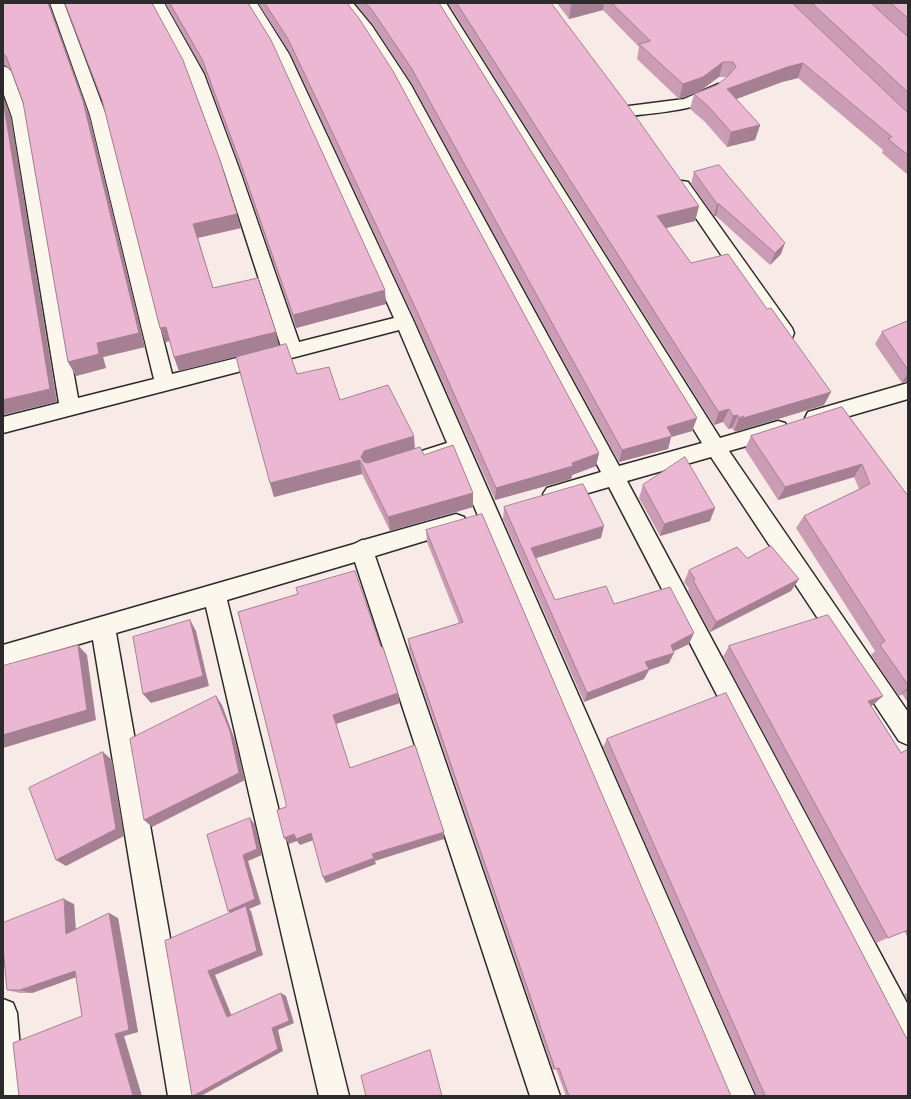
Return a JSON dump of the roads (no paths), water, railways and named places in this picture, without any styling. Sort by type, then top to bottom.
[{"type":"street","points":[[57,3],[98,115],[165,384]]},
{"type":"street","points":[[157,3],[196,74],[233,174],[292,351]]},
{"type":"street","points":[[250,3],[282,54],[405,322],[457,444],[496,511],[740,1096]]},
{"type":"street","points":[[346,3],[367,29],[403,85],[614,476],[908,1034]]},
{"type":"street","points":[[440,3],[716,448],[908,733]]},
{"type":"street","points":[[3,71],[20,117],[70,408]]},
{"type":"street","points":[[629,111],[694,101],[707,97],[718,89],[723,81]]},
{"type":"street","points":[[675,176],[793,345]]},
{"type":"street","points":[[3,424],[405,322]]},
{"type":"street","points":[[533,500],[908,391]]},
{"type":"street","points":[[3,656],[103,628],[362,549],[496,511]]},
{"type":"street","points":[[362,549],[544,1096]]},
{"type":"street","points":[[214,594],[334,1096]]},
{"type":"street","points":[[103,628],[183,1096]]},
{"type":"street","points":[[3,1013],[9,1096]]},
{"type":"lane","points":[[392,464],[457,444]]}]
